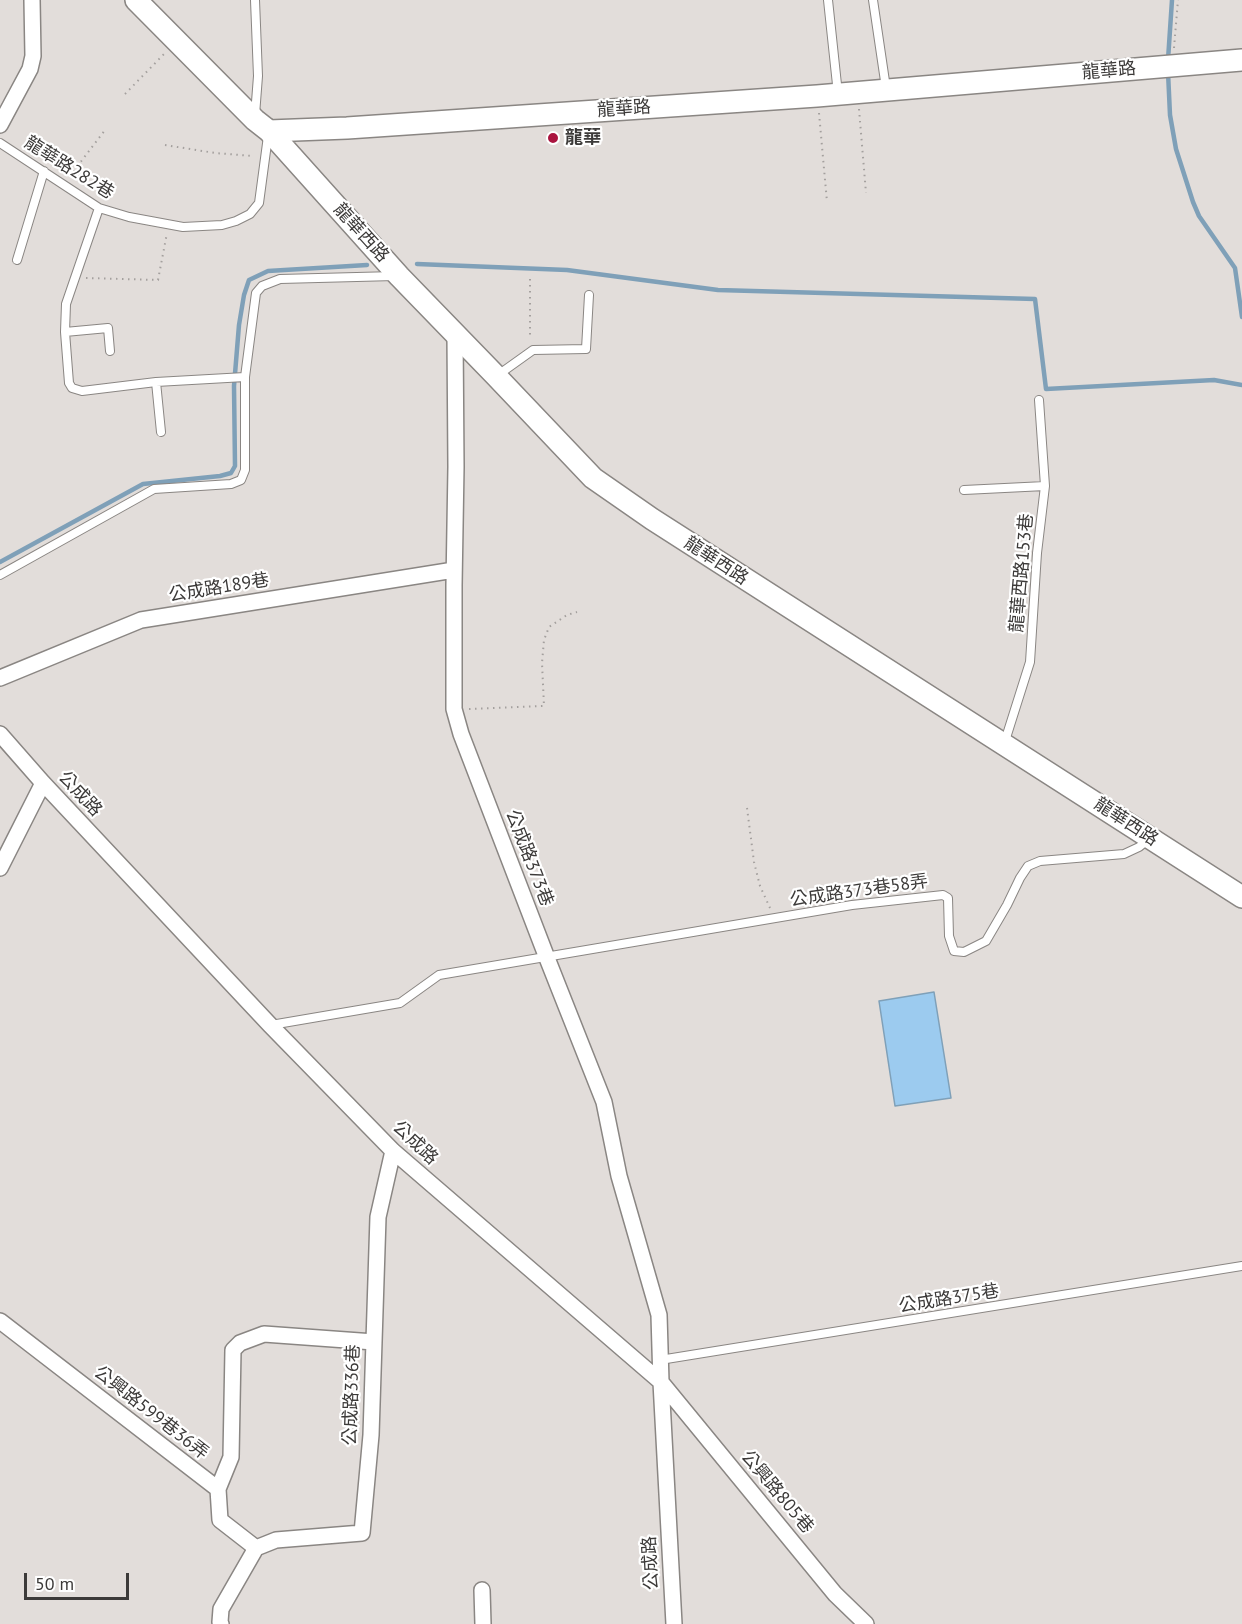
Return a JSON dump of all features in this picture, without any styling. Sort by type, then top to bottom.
[{"type":"street","points":[[0,125],[30,69],[33,56],[32,0]]},
{"type":"street","points":[[136,0],[262,126]]},
{"type":"street","name":"龍華路","points":[[262,126],[347,128],[817,96],[1242,60]]},
{"type":"street","name":"龍華西路","points":[[262,126],[399,276],[593,478],[652,519],[1242,897]]},
{"type":"street","name":"公成路373巷","points":[[455,334],[454,710],[461,734],[604,1102],[619,1176],[659,1315],[660,1382]]},
{"type":"street","name":"公成路189巷","points":[[0,678],[141,620],[454,570]]},
{"type":"street","name":"公成路","points":[[0,734],[43,783],[270,1025],[393,1151],[660,1382],[674,1624]]},
{"type":"street","points":[[0,867],[43,783]]},
{"type":"street","name":"公成路336巷","points":[[256,1548],[276,1540],[362,1533],[370,1435],[378,1217],[393,1151]]},
{"type":"street","name":"公興路599巷36弄","points":[[0,1321],[218,1489]]},
{"type":"street","points":[[222,1624],[220,1622],[221,1609],[256,1548],[220,1520],[218,1489],[231,1457],[233,1350],[240,1343],[264,1334],[374,1342]]},
{"type":"street","name":"公興路805巷","points":[[660,1382],[835,1594],[866,1624]]},
{"type":"street","points":[[482,1590],[483,1624]]},
{"type":"lane","name":"龍華路282巷","points":[[0,143],[99,208],[129,217],[183,227],[222,225],[250,214],[259,203],[265,157],[258,76],[255,0]]},
{"type":"lane","points":[[828,0],[848,93]]},
{"type":"lane","points":[[873,0],[886,90]]},
{"type":"lane","points":[[17,260],[45,171]]},
{"type":"lane","points":[[99,208],[66,304],[65,332],[69,383],[72,388],[82,391],[156,382],[242,377]]},
{"type":"lane","points":[[0,575],[154,489],[231,484],[241,480],[245,470],[242,377],[256,293],[262,286],[280,279],[399,276]]},
{"type":"lane","points":[[496,376],[533,350],[586,349],[589,295]]},
{"type":"lane","points":[[65,332],[108,328],[110,351]]},
{"type":"lane","points":[[156,382],[161,432]]},
{"type":"lane","name":"龍華西路153巷","points":[[1004,744],[1030,662],[1036,553],[1045,486],[1039,400]]},
{"type":"lane","points":[[964,490],[1045,486]]},
{"type":"lane","name":"公成路373巷58弄","points":[[270,1025],[400,1003],[439,975],[852,905],[943,895],[948,898],[949,936],[954,951],[964,951],[986,941],[1028,866],[1040,861],[1124,854],[1139,847],[1150,838]]},
{"type":"lane","name":"公成路375巷","points":[[660,1360],[1242,1266]]},
{"type":"path","points":[[1171,66],[1178,0]]},
{"type":"path","points":[[125,94],[176,41]]},
{"type":"path","points":[[848,93],[866,193]]},
{"type":"path","points":[[817,96],[827,202]]},
{"type":"path","points":[[63,185],[105,130]]},
{"type":"path","points":[[165,145],[215,153],[265,157]]},
{"type":"path","points":[[86,278],[158,280],[169,225]]},
{"type":"path","points":[[530,279],[530,352]]},
{"type":"path","points":[[454,710],[544,706],[542,663],[544,640],[549,627],[567,615],[577,612]]},
{"type":"path","points":[[747,808],[754,862],[760,886],[775,919]]},
{"type":"water","points":[[934,992],[951,1098],[895,1106],[879,1001]]},
{"type":"waterway","points":[[1168,60],[1172,0]]},
{"type":"waterway","points":[[1168,72],[1170,115],[1176,149],[1199,216],[1235,268],[1242,317]]},
{"type":"waterway","points":[[417,264],[567,270],[718,290],[1035,299],[1046,389],[1214,380],[1242,385]]},
{"type":"waterway","points":[[0,562],[143,484],[231,473],[235,466],[234,386],[239,325],[249,280],[268,271],[367,265]]},
{"type":"place","name":"龍華","points":[[553,138]]}]
